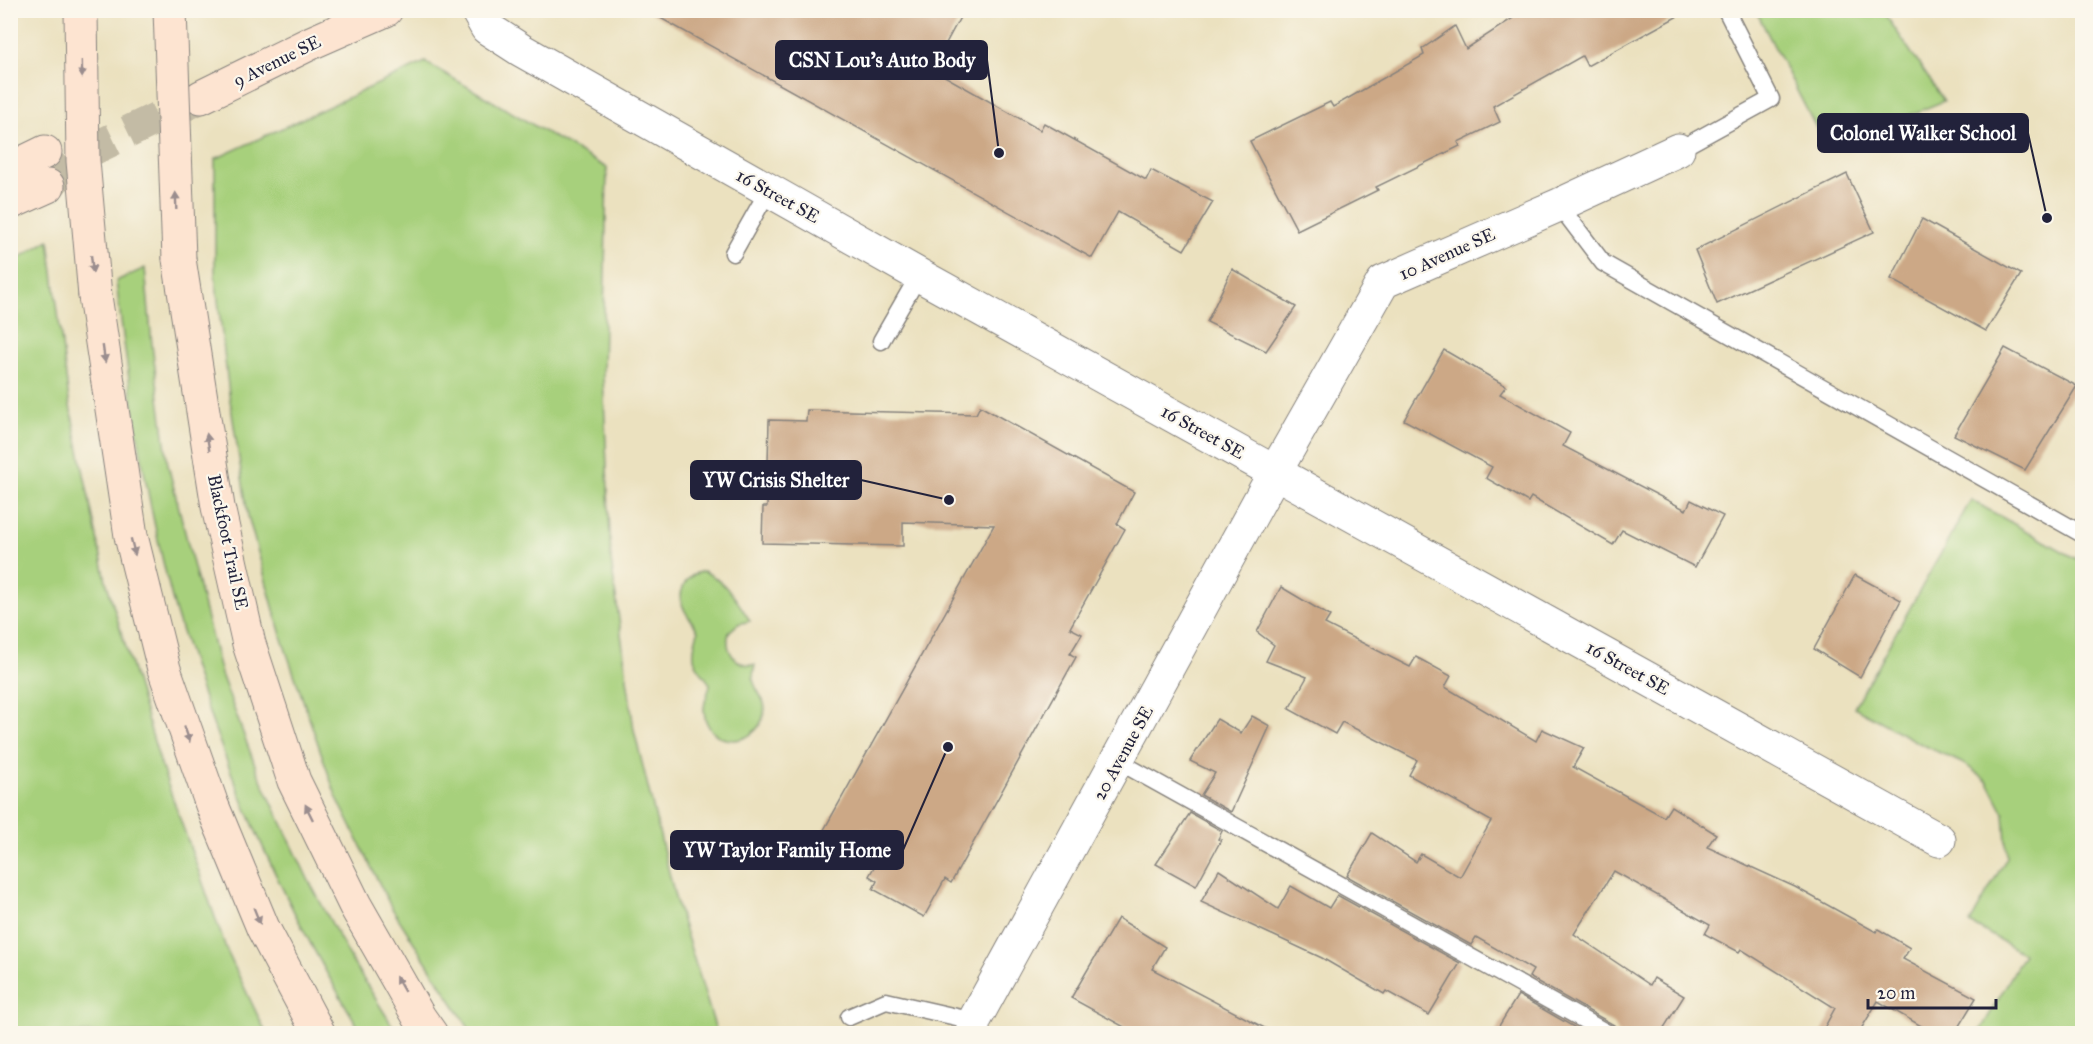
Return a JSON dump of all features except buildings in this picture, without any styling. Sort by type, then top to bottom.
[{"type":"main road","points":[[81,10],[83,161],[95,296],[131,537],[164,669],[212,806],[262,928],[319,1034]]},
{"type":"main road","name":"Blackfoot Trail SE","points":[[170,10],[178,260],[218,507],[249,644],[294,781],[355,904],[431,1034]]},
{"type":"main road","name":"9 Avenue SE","points":[[201,98],[313,42],[386,10]]},
{"type":"main road","points":[[10,169],[45,152]]},
{"type":"main road","points":[[10,204],[48,186]]},
{"type":"street","name":"16 Street SE","points":[[477,10],[488,28],[520,50],[768,191],[1939,840]]},
{"type":"street","name":"10 Avenue SE","points":[[1275,472],[1383,282],[1678,150]]},
{"type":"street","name":"20 Avenue SE","points":[[973,1027],[1275,472]]},
{"type":"lane","points":[[1678,150],[1771,99],[1726,10]]},
{"type":"lane","points":[[733,253],[768,191]]},
{"type":"lane","points":[[1559,205],[1603,263],[2082,534]]},
{"type":"lane","points":[[880,341],[919,275]]},
{"type":"lane","points":[[1118,761],[1609,1034]]},
{"type":"lane","points":[[849,1017],[886,1001],[973,1027]]},
{"type":"green space","points":[[1756,11],[1883,11],[1944,101],[1827,149]]},
{"type":"green space","points":[[425,62],[607,168],[603,374],[611,560],[634,730],[676,901],[717,1033],[472,1033],[391,907],[336,796],[282,639],[248,516],[229,394],[215,275],[215,159]]},
{"type":"green space","points":[[49,240],[69,401],[106,581],[162,768],[227,951],[266,1033],[11,1033],[11,263]]},
{"type":"green space","points":[[145,268],[152,345],[168,465],[221,674],[258,773],[308,879],[352,961],[397,1033],[362,1033],[336,989],[287,898],[265,851],[207,708],[180,626],[161,555],[132,399],[116,281]]},
{"type":"green space","points":[[1971,500],[2082,562],[2082,1033],[1979,1033],[2024,954],[1970,923],[2007,857],[2004,813],[1988,782],[1966,765],[1917,742],[1854,707]]},
{"type":"green space","points":[[704,571],[725,586],[750,621],[738,624],[729,632],[728,645],[737,660],[748,665],[755,665],[754,684],[765,709],[759,725],[752,734],[732,740],[722,738],[707,723],[704,704],[710,684],[695,660],[694,649],[698,632],[682,605],[682,592],[687,580]]},
{"type":"tunnel","points":[[48,186],[74,158],[197,99]]},
{"type":"place","name":"CSN Lou's Auto Body","points":[[999,153]]},
{"type":"place","name":"Colonel Walker School","points":[[2047,218]]},
{"type":"place","name":"YW Crisis Shelter","points":[[949,500]]},
{"type":"place","name":"YW Taylor Family Home","points":[[948,747]]}]
